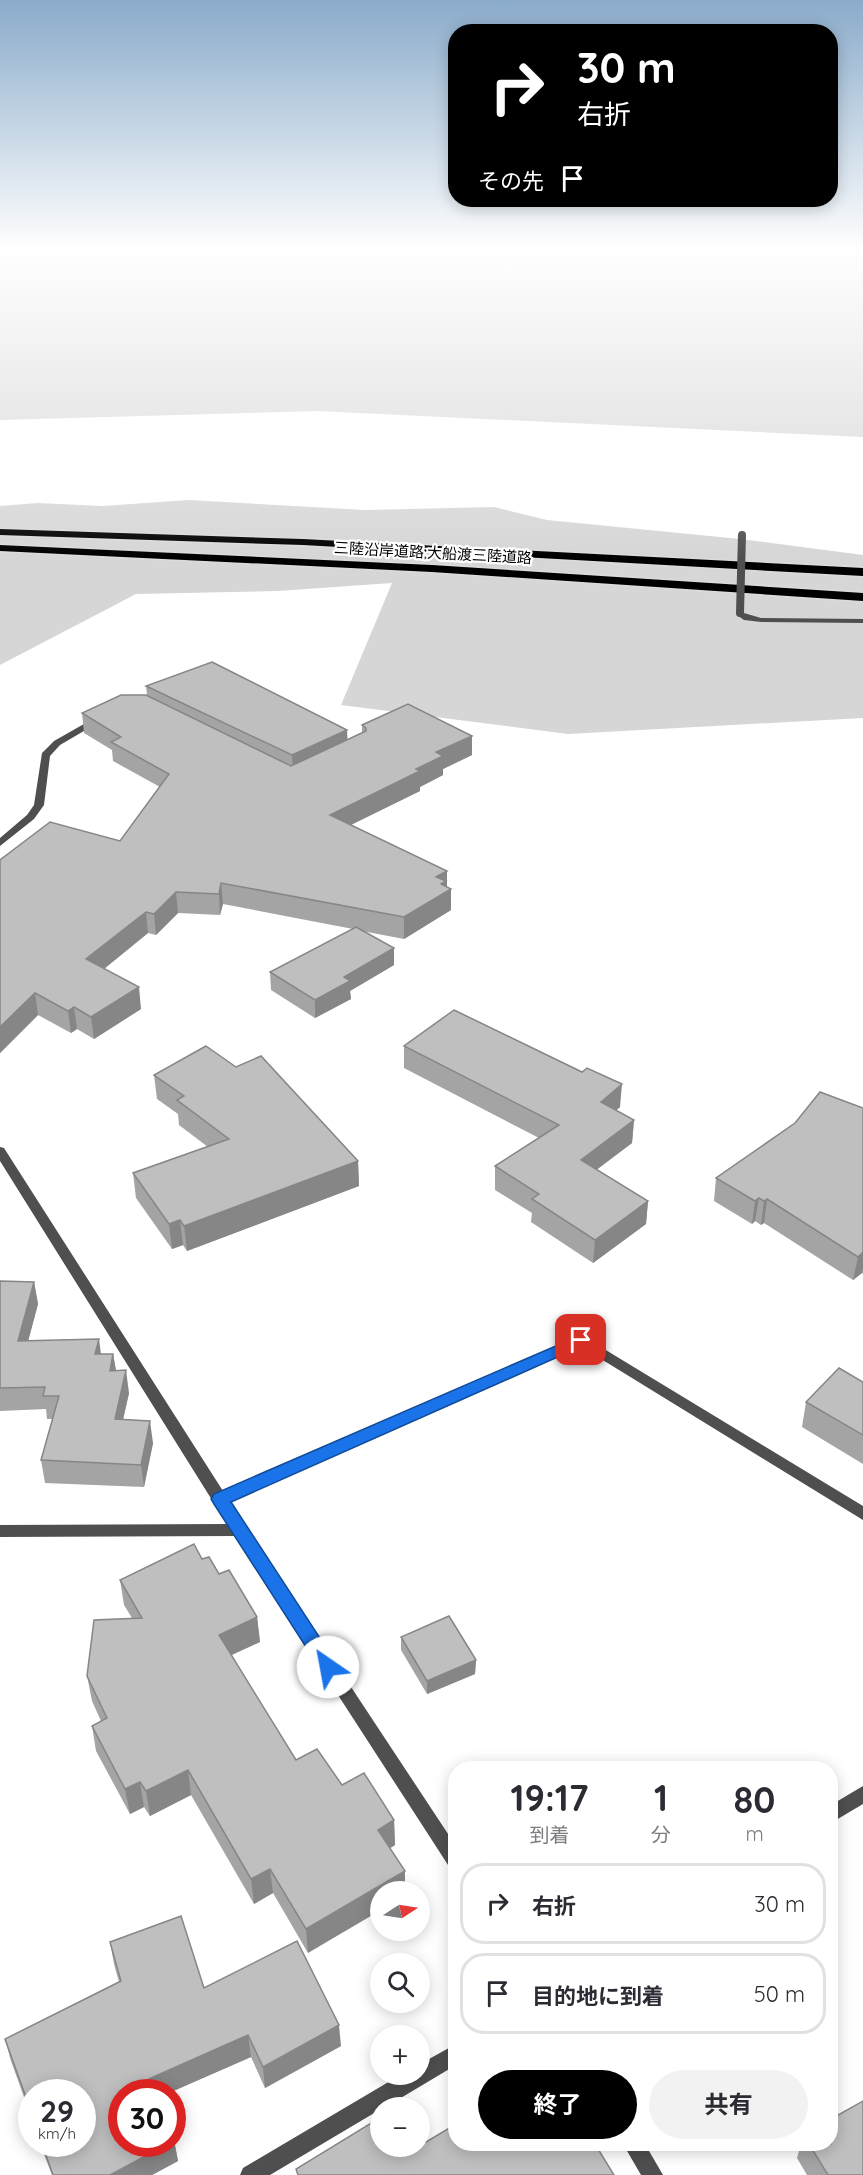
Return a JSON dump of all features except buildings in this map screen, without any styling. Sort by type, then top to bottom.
[{"type":"highway","name":"三陸沿岸道路;大船渡三陸道路","points":[[0,532],[303,542],[863,572]]},
{"type":"highway","name":"三陸沿岸道路;大船渡三陸道路","points":[[0,548],[305,561],[671,582],[863,597]]},
{"type":"street","points":[[742,535],[740,613],[747,618],[863,621]]},
{"type":"street","points":[[0,843],[31,817],[39,805],[45,755],[57,743],[110,711]]},
{"type":"street","points":[[0,1150],[239,1530],[448,1850]]},
{"type":"street","points":[[220,1499],[581,1340],[863,1514]]},
{"type":"street","points":[[0,1531],[239,1530]]},
{"type":"street","points":[[838,1810],[863,1794]]},
{"type":"street","points":[[250,2175],[448,2059]]},
{"type":"street","points":[[637,2151],[652,2175]]},
{"type":"shaded area","points":[[0,354],[863,354],[863,437],[318,411],[0,420]]},
{"type":"shaded area","points":[[188,500],[365,510],[494,507],[547,520],[740,539],[863,555],[863,718],[568,734],[341,705],[392,583],[278,591],[136,594],[0,665],[0,506],[37,503],[103,506]]},
{"type":"route","points":[[328,1667],[220,1499],[581,1340]]}]
